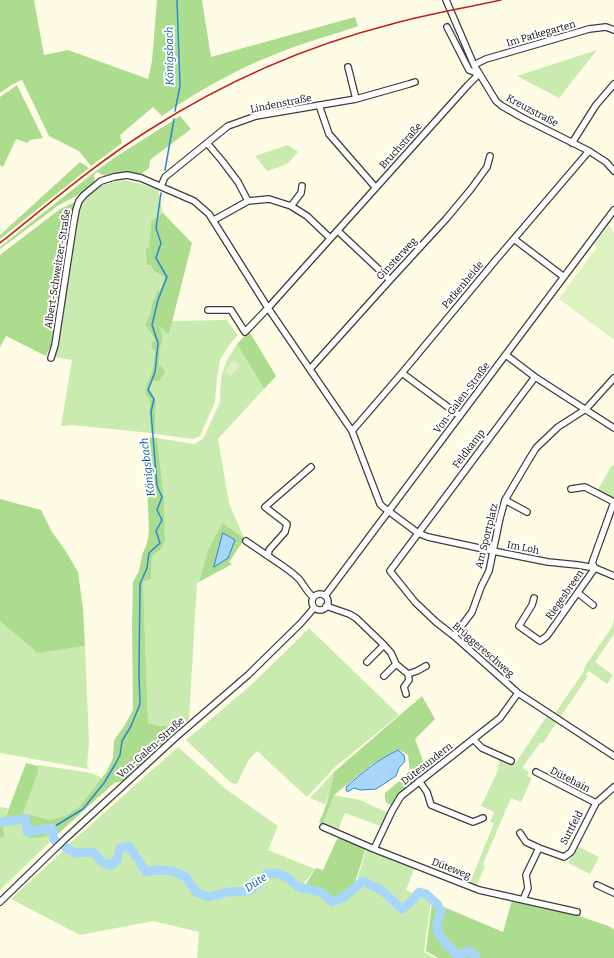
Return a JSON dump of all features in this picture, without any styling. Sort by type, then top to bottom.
[{"type":"street","name":"Kreuzstraße","points":[[446,0],[474,65],[496,101],[502,106],[589,151],[606,162],[614,171]]},
{"type":"street","points":[[447,27],[469,70],[479,74]]},
{"type":"street","name":"Im Patkegarten","points":[[474,65],[486,59],[589,29],[606,27],[614,30]]},
{"type":"street","points":[[348,68],[356,99]]},
{"type":"street","name":"Bruchstraße","points":[[268,308],[479,74]]},
{"type":"street","name":"Lindenstraße","points":[[161,186],[165,177],[228,126],[256,116],[356,99],[415,82]]},
{"type":"street","points":[[572,143],[596,105],[614,84]]},
{"type":"street","points":[[319,105],[329,134],[376,188]]},
{"type":"street","points":[[207,143],[238,182],[248,201]]},
{"type":"street","name":"Patkenheide","points":[[352,431],[589,151]]},
{"type":"street","name":"Ginsterweg","points":[[310,369],[446,219],[471,189],[487,166],[490,156]]},
{"type":"street","name":"Albert-Schweitzer-Straße","points":[[52,358],[72,227],[79,201],[84,195],[101,181],[127,175],[141,178],[194,201],[214,220],[268,308],[352,431],[380,504],[388,511]]},
{"type":"street","points":[[292,206],[300,193],[302,186]]},
{"type":"street","points":[[214,220],[248,201],[269,199],[292,206],[307,216],[330,238]]},
{"type":"street","name":"Von-Galen-Straße","points":[[325,596],[614,210]]},
{"type":"street","points":[[338,231],[390,280]]},
{"type":"street","points":[[514,239],[564,277]]},
{"type":"street","points":[[208,310],[231,310],[245,332],[268,308]]},
{"type":"street","points":[[506,355],[535,377],[614,428]]},
{"type":"street","points":[[402,373],[460,416]]},
{"type":"street","name":"Feldkamp","points":[[418,533],[535,377]]},
{"type":"street","name":"Am Sportplatz","points":[[454,636],[472,612],[481,587],[489,571],[505,500],[514,483],[536,448],[558,427],[586,409],[614,378]]},
{"type":"street","points":[[268,556],[269,550],[286,532],[287,524],[265,507],[311,467]]},
{"type":"street","name":"Riegesbreen","points":[[534,598],[532,605],[519,626],[540,641],[547,636],[595,568],[592,563],[614,502],[585,487],[571,489]]},
{"type":"street","points":[[505,500],[527,512]]},
{"type":"street","name":"Im Loh","points":[[388,511],[418,533],[428,536],[548,562],[595,568],[614,576]]},
{"type":"street","name":"Brüggereschweg","points":[[418,533],[390,571],[416,602],[436,622],[518,693],[614,756]]},
{"type":"street","points":[[246,541],[285,567],[299,579],[313,597]]},
{"type":"street","points":[[578,593],[593,604]]},
{"type":"street","points":[[316,594],[325,596],[328,603],[326,606],[319,610],[314,608],[311,601],[313,597],[316,594]]},
{"type":"street","points":[[326,606],[356,618],[384,644],[391,653],[396,664],[408,674],[409,680],[404,687],[406,694]]},
{"type":"street","name":"Von-Galen-Straße","points":[[0,902],[56,847],[175,738],[248,675],[302,623],[314,608]]},
{"type":"street","points":[[367,662],[384,644]]},
{"type":"street","points":[[384,676],[396,664]]},
{"type":"street","points":[[408,674],[426,666]]},
{"type":"street","name":"Dütesundern","points":[[374,849],[400,796],[500,718],[518,693]]},
{"type":"street","points":[[473,739],[482,748],[511,761]]},
{"type":"street","name":"Dütehain","points":[[536,772],[596,803]]},
{"type":"street","points":[[420,781],[427,792],[431,806],[473,822],[483,818]]},
{"type":"street","name":"Suttfeld","points":[[520,833],[526,842],[564,857],[571,852],[596,803],[614,787]]},
{"type":"street","name":"Düteweg","points":[[323,828],[479,890],[577,912]]},
{"type":"street","points":[[523,900],[528,888],[526,876],[539,848]]},
{"type":"street","points":[[597,885],[614,893]]},
{"type":"green space","points":[[0,0],[34,0],[44,55],[68,50],[148,79],[152,61],[157,0],[202,0],[211,57],[355,17],[358,26],[291,48],[257,62],[192,96],[162,116],[153,107],[120,135],[122,143],[91,166],[79,151],[49,136],[22,80],[0,93]]},
{"type":"green space","points":[[597,50],[559,98],[517,76]]},
{"type":"green space","points":[[17,85],[43,138],[30,140],[27,143],[16,139],[3,167],[0,165],[0,97]]},
{"type":"green space","points":[[180,116],[191,129],[150,160],[149,168],[141,174],[123,172],[105,176],[97,172],[94,175],[95,183],[82,194],[59,205],[0,249],[0,247],[96,171]]},
{"type":"green space","points":[[288,145],[298,152],[287,164],[267,171],[255,156]]},
{"type":"green space","points":[[80,162],[89,168],[0,239],[0,235]]},
{"type":"green space","points":[[123,180],[158,188],[163,213],[151,221],[150,245],[149,248],[146,248],[154,271],[164,276],[162,285],[159,291],[157,291],[153,300],[151,312],[145,325],[155,341],[153,369],[145,389],[146,395],[150,400],[149,410],[151,433],[72,425],[61,426],[72,360],[54,357],[58,345],[78,212],[86,197],[103,185]]},
{"type":"green space","points":[[75,202],[68,221],[51,345],[46,356],[6,336],[0,347],[0,255],[60,209]]},
{"type":"green space","points":[[163,213],[192,243],[169,334],[166,333],[159,325],[163,339],[160,348],[159,366],[162,366],[165,372],[159,381],[153,381],[150,389],[156,401],[155,434],[151,433],[149,410],[150,400],[146,395],[145,389],[153,369],[155,350],[153,350],[151,344],[155,340],[145,325],[151,312],[153,300],[157,291],[159,291],[162,285],[164,277],[154,271],[151,265],[147,265],[146,248],[149,248],[150,245],[151,221]]},
{"type":"green space","points":[[609,225],[614,232],[614,340],[559,299],[597,247],[594,244]]},
{"type":"green space","points":[[227,320],[238,335],[229,345],[220,360],[215,402],[200,436],[193,439],[155,434],[156,401],[150,389],[159,366],[160,348],[163,339],[158,323],[166,333],[169,334],[172,321]]},
{"type":"green space","points":[[249,331],[276,376],[264,389],[237,344]]},
{"type":"green space","points":[[237,344],[264,389],[218,439],[229,503],[244,538],[222,523],[208,550],[199,582],[197,582],[189,720],[182,725],[159,726],[148,723],[143,582],[151,579],[152,556],[161,549],[165,541],[164,497],[157,438],[194,444],[203,439],[220,402],[221,377],[226,362]]},
{"type":"green space","points":[[234,360],[240,366],[230,376],[225,370]]},
{"type":"green space","points":[[145,437],[157,438],[164,497],[165,541],[161,549],[152,556],[151,579],[143,582],[148,723],[159,726],[182,725],[179,731],[123,781],[114,783],[59,833],[43,837],[30,838],[24,824],[8,823],[3,828],[5,836],[0,839],[0,818],[6,816],[26,763],[38,766],[38,773],[23,813],[50,820],[67,815],[80,806],[107,771],[113,758],[114,740],[125,725],[133,710],[133,582],[139,571],[149,531]]},
{"type":"green space","points":[[612,465],[614,466],[614,500],[597,491]]},
{"type":"green space","points":[[0,499],[41,510],[52,532],[78,572],[83,609],[85,646],[38,653],[0,621]]},
{"type":"green space","points":[[222,523],[244,538],[244,540],[229,562],[232,564],[199,582],[208,550]]},
{"type":"green space","points":[[614,618],[614,634],[595,662],[613,675],[607,684],[589,671],[586,674],[588,676],[543,743],[540,743],[522,768],[529,772],[527,776],[532,778],[521,802],[511,798],[483,864],[485,866],[476,887],[469,885],[494,823],[490,822],[494,812],[481,806],[498,770],[499,758],[514,765],[547,716],[552,718],[584,671],[585,666],[612,627]]},
{"type":"green space","points":[[0,621],[38,652],[85,646],[89,742],[87,765],[89,769],[0,753]]},
{"type":"green space","points":[[309,628],[399,715],[335,767],[307,797],[257,751],[248,761],[237,784],[231,783],[186,740],[250,686]]},
{"type":"green space","points":[[422,696],[435,719],[415,739],[427,772],[401,793],[393,806],[387,803],[385,800],[385,793],[410,772],[408,755],[398,749],[371,765],[334,795],[323,824],[319,822],[332,785],[334,772]]},
{"type":"green space","points":[[178,747],[227,790],[278,826],[268,850],[315,869],[303,885],[297,883],[281,871],[270,870],[264,871],[251,886],[224,889],[207,894],[197,889],[188,875],[173,868],[147,868],[131,844],[118,846],[115,859],[112,863],[105,861],[93,850],[75,851],[68,845]]},
{"type":"green space","points":[[39,765],[91,773],[102,778],[80,806],[67,815],[50,820],[23,813],[38,773]]},
{"type":"green space","points":[[334,772],[331,791],[325,804],[310,798]]},
{"type":"green space","points":[[334,795],[360,800],[389,813],[383,827],[345,813],[337,832],[323,824]]},
{"type":"green space","points":[[0,807],[8,808],[6,816],[0,818]]},
{"type":"green space","points":[[8,823],[24,824],[43,837],[59,833],[0,890],[0,839],[5,836],[3,828]]},
{"type":"green space","points":[[341,837],[366,848],[353,889],[344,897],[332,902],[321,892],[304,887],[316,868],[323,870],[337,839]]},
{"type":"green space","points":[[577,846],[599,857],[590,874],[568,863]]},
{"type":"green space","points":[[367,848],[415,867],[406,890],[415,894],[408,902],[401,906],[383,888],[363,878],[356,883]]},
{"type":"green space","points":[[128,849],[145,874],[167,874],[184,880],[193,894],[209,901],[230,896],[248,894],[259,888],[267,877],[277,876],[289,882],[298,890],[320,894],[333,904],[345,900],[363,883],[381,892],[401,912],[412,906],[420,896],[431,901],[424,952],[435,958],[197,958],[199,932],[153,921],[80,935],[11,899],[64,850],[74,856],[92,855],[102,866],[114,869],[120,862],[123,851]]},
{"type":"green space","points":[[512,900],[576,915],[611,927],[614,930],[614,958],[438,958],[426,951],[432,902],[503,932]]},
{"type":"water","points":[[223,533],[235,540],[228,558],[214,567]]},
{"type":"water","points":[[398,750],[404,755],[405,761],[399,768],[396,776],[376,789],[360,790],[354,788],[347,792],[346,787],[358,776],[377,762]]},
{"type":"waterway","name":"Königsbach","points":[[175,111],[180,86],[177,0]]},
{"type":"waterway","name":"Königsbach","points":[[165,170],[174,119]]},
{"type":"waterway","name":"Königsbach","points":[[52,828],[83,809],[104,783],[120,755],[122,741],[131,726],[140,704],[140,584],[147,568],[149,553],[160,543],[156,531],[162,520],[157,510],[162,497],[157,486],[151,412],[154,399],[148,390],[155,372],[158,343],[152,325],[158,300],[167,277],[156,258],[161,243],[156,228],[161,193]]},
{"type":"waterway","name":"Düte","points":[[0,822],[26,819],[27,832],[52,828],[54,840],[75,853],[93,852],[103,863],[112,865],[117,860],[120,848],[129,846],[146,872],[157,870],[172,871],[186,877],[196,892],[209,897],[228,892],[248,891],[258,884],[266,874],[278,873],[289,879],[298,887],[321,892],[332,902],[344,897],[363,881],[381,890],[402,909],[410,903],[419,892],[426,894],[438,905],[441,912],[437,923],[438,930],[445,942],[459,956],[467,951],[474,954],[476,958]]},
{"type":"railway","points":[[0,243],[110,156],[177,113],[236,81],[266,67],[328,43],[360,33],[419,17],[501,0]]}]
